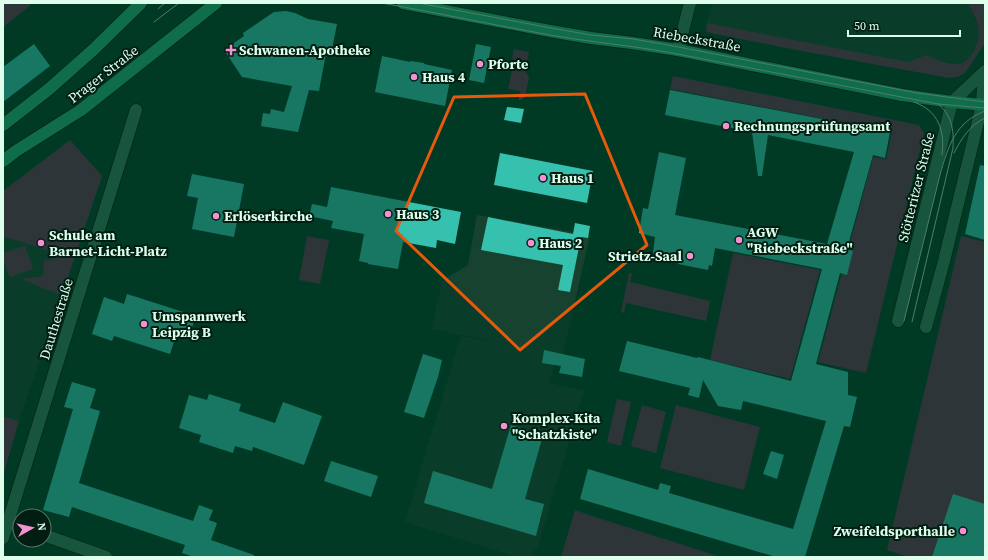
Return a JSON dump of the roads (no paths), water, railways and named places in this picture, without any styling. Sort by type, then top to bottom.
[{"type":"main road","name":"Prager Straße","points":[[3,125],[49,89],[93,50],[141,3]]},
{"type":"main road","name":"Prager Straße","points":[[3,161],[16,151],[81,110],[216,3]]},
{"type":"main road","name":"Riebeckstraße","points":[[403,3],[550,31],[678,50],[902,95],[984,105]]},
{"type":"street","points":[[678,50],[690,3]]},
{"type":"street","points":[[952,102],[984,72]]},
{"type":"street","points":[[926,327],[984,105],[984,72]]},
{"type":"street","name":"Stötteritzer Straße","points":[[898,321],[952,102]]},
{"type":"street","name":"Dauthestraße","points":[[3,538],[5,522],[136,110]]},
{"type":"street","points":[[52,539],[106,557]]},
{"type":"tram line","points":[[158,9],[165,3]]},
{"type":"tram line","points":[[154,22],[179,3]]},
{"type":"tram line","points":[[382,3],[579,40],[667,52],[938,104],[985,108]]},
{"type":"tram line","points":[[418,3],[591,35],[633,39],[668,45],[917,93],[985,102]]},
{"type":"tram line","points":[[914,102],[923,106],[935,116],[941,130],[943,146],[942,155]]},
{"type":"tram line","points":[[912,322],[953,148],[951,123],[946,112],[937,103]]},
{"type":"tram line","points":[[904,321],[946,155],[954,137],[966,122],[985,111]]},
{"type":"tram line","points":[[954,153],[966,133],[975,124],[985,118]]},
{"type":"place","name":"Schwanen-Apotheke","points":[[231,50]]},
{"type":"place","name":"Pforte","points":[[480,64]]},
{"type":"place","name":"Haus 4","points":[[414,77]]},
{"type":"place","name":"Rechnungsprüfungsamt","points":[[726,126]]},
{"type":"place","name":"Haus 1","points":[[543,178]]},
{"type":"place","name":"Haus 3","points":[[388,214]]},
{"type":"place","name":"Erlöserkirche","points":[[216,216]]},
{"type":"place","name":"AGW \"Riebeckstraße\"","points":[[739,240]]},
{"type":"place","name":"Schule am Barnet-Licht-Platz","points":[[41,243]]},
{"type":"place","name":"Haus 2","points":[[531,243]]},
{"type":"place","name":"Strietz-Saal","points":[[690,256]]},
{"type":"place","name":"Umspannwerk Leipzig B","points":[[144,324]]},
{"type":"place","name":"Komplex-Kita \"Schatzkiste\"","points":[[504,426]]},
{"type":"place","name":"Zweifeldsporthalle","points":[[963,531]]}]
